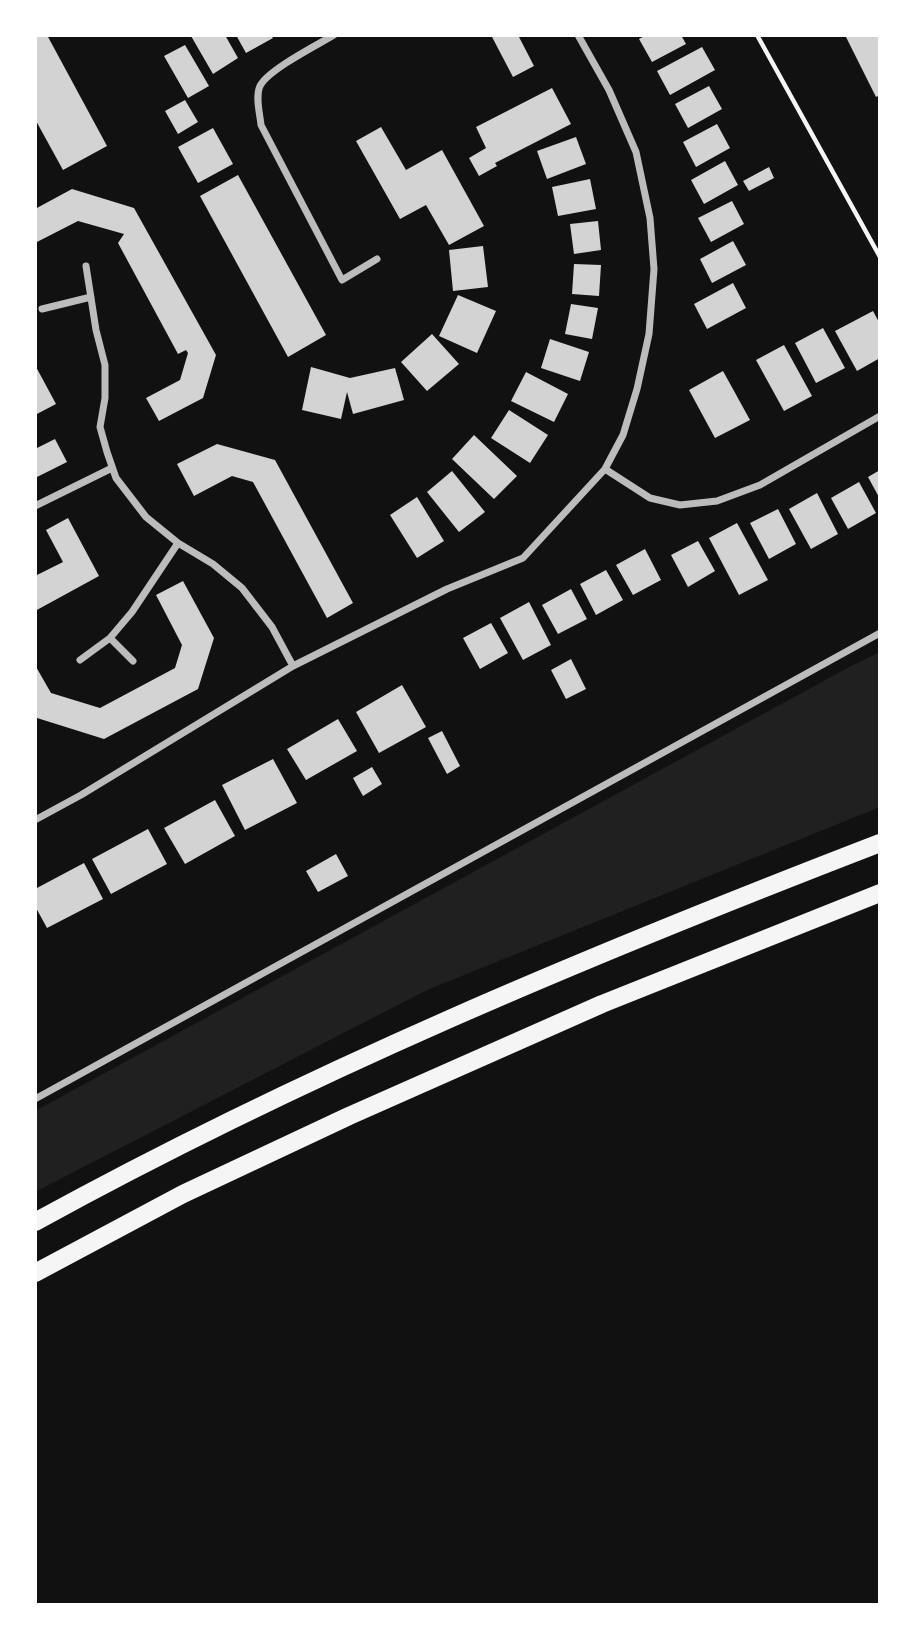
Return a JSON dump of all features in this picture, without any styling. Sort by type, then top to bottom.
[{"type":"main road","points":[[35,1222],[205,1132],[416,1034],[598,955],[880,843]]},
{"type":"main road","points":[[35,1273],[183,1194],[361,1111],[602,1004],[880,893]]},
{"type":"street","points":[[334,35],[277,68],[260,86],[258,102],[261,125],[342,280],[377,260]]},
{"type":"street","points":[[35,820],[81,795],[293,666],[447,589],[523,558],[605,468],[623,435],[637,389],[649,334],[654,269],[650,218],[636,152],[609,90],[578,35]]},
{"type":"street","points":[[86,266],[96,330],[105,365],[105,398],[100,427],[116,478],[146,517],[242,588],[272,627],[293,666]]},
{"type":"street","points":[[42,309],[91,297]]},
{"type":"street","points":[[605,468],[650,498],[680,505],[717,501],[760,485],[880,416]]},
{"type":"street","points":[[35,506],[112,468]]},
{"type":"street","points":[[80,660],[110,638],[132,612],[178,543]]},
{"type":"street","points":[[35,1099],[880,633]]},
{"type":"street","points":[[110,638],[133,662]]},
{"type":"path","points":[[757,35],[880,257]]},
{"type":"shaded area","points":[[880,652],[880,807],[427,990],[35,1192],[35,1111]]},
{"type":"building","points":[[35,35],[47,35],[107,146],[63,170],[35,119]]},
{"type":"building","points":[[225,35],[238,58],[213,74],[191,36]]},
{"type":"building","points":[[236,35],[271,35],[273,38],[246,53]]},
{"type":"building","points":[[491,35],[518,35],[534,66],[513,77]]},
{"type":"building","points":[[646,35],[681,35],[686,44],[652,62],[639,39]]},
{"type":"building","points":[[845,35],[880,35],[880,95],[876,97]]},
{"type":"building","points":[[185,45],[209,86],[188,98],[164,56]]},
{"type":"building","points":[[702,47],[715,70],[670,95],[657,71]]},
{"type":"building","points":[[709,86],[722,109],[688,128],[675,104]]},
{"type":"building","points":[[552,88],[571,124],[495,163],[497,166],[479,176],[469,158],[486,148],[476,127]]},
{"type":"building","points":[[185,100],[198,122],[178,134],[165,111]]},
{"type":"building","points":[[717,124],[730,148],[696,167],[683,142]]},
{"type":"building","points":[[381,127],[406,170],[442,150],[484,226],[449,245],[426,205],[400,219],[356,141]]},
{"type":"building","points":[[213,128],[233,164],[198,183],[178,147]]},
{"type":"building","points":[[576,137],[586,164],[547,179],[537,151]]},
{"type":"building","points":[[725,161],[738,185],[704,204],[691,180]]},
{"type":"building","points":[[769,167],[774,178],[749,191],[743,181]]},
{"type":"building","points":[[238,175],[326,335],[288,357],[200,196]]},
{"type":"building","points":[[590,179],[596,209],[558,216],[552,187]]},
{"type":"building","points":[[72,189],[134,208],[216,355],[203,398],[159,421],[146,398],[180,380],[188,353],[186,350],[178,354],[118,243],[124,234],[78,221],[35,243],[35,209]]},
{"type":"building","points":[[732,201],[744,224],[711,242],[698,218]]},
{"type":"building","points":[[598,221],[601,250],[574,254],[570,224]]},
{"type":"building","points":[[733,241],[746,265],[712,283],[700,259]]},
{"type":"building","points":[[483,246],[488,287],[453,291],[449,250]]},
{"type":"building","points":[[574,264],[601,265],[599,296],[572,294]]},
{"type":"building","points":[[733,283],[746,308],[707,329],[694,304]]},
{"type":"building","points":[[458,295],[496,311],[477,353],[439,336]]},
{"type":"building","points":[[571,304],[598,308],[592,339],[565,334]]},
{"type":"building","points":[[873,311],[880,324],[880,358],[857,371],[835,331]]},
{"type":"building","points":[[823,328],[845,368],[816,383],[795,343]]},
{"type":"building","points":[[432,334],[459,364],[427,391],[401,362]]},
{"type":"building","points":[[550,339],[589,352],[580,381],[541,368]]},
{"type":"building","points":[[784,345],[812,396],[784,411],[756,360]]},
{"type":"building","points":[[35,365],[56,404],[35,415]]},
{"type":"building","points":[[311,367],[350,378],[395,368],[404,400],[353,414],[347,392],[341,419],[302,410]]},
{"type":"building","points":[[723,371],[750,420],[715,438],[689,390]]},
{"type":"building","points":[[526,372],[568,394],[554,422],[511,401]]},
{"type":"building","points":[[509,410],[548,435],[530,463],[491,438]]},
{"type":"building","points":[[474,435],[517,476],[494,499],[452,459]]},
{"type":"building","points":[[55,439],[67,462],[35,478],[35,449]]},
{"type":"building","points":[[217,444],[275,460],[353,603],[327,618],[253,482],[232,476],[194,496],[177,464]]},
{"type":"building","points":[[880,470],[880,499],[868,477]]},
{"type":"building","points":[[452,471],[485,512],[459,532],[427,492]]},
{"type":"building","points":[[859,482],[876,513],[848,529],[831,498]]},
{"type":"building","points":[[817,493],[838,534],[811,549],[789,509]]},
{"type":"building","points":[[417,497],[444,541],[417,558],[390,515]]},
{"type":"building","points":[[778,509],[796,544],[769,559],[750,523]]},
{"type":"building","points":[[68,518],[99,576],[35,611],[35,576],[63,562],[46,530]]},
{"type":"building","points":[[737,523],[768,580],[739,595],[709,538]]},
{"type":"building","points":[[698,541],[715,571],[688,587],[671,555]]},
{"type":"building","points":[[645,549],[661,580],[633,595],[616,565]]},
{"type":"building","points":[[606,570],[623,600],[596,615],[580,584]]},
{"type":"building","points":[[183,581],[214,638],[198,689],[104,739],[37,718],[35,665],[51,693],[100,708],[175,668],[182,645],[156,595]]},
{"type":"building","points":[[571,589],[587,619],[558,634],[542,605]]},
{"type":"building","points":[[529,602],[551,645],[523,660],[500,618]]},
{"type":"building","points":[[491,623],[508,653],[480,669],[463,638]]},
{"type":"building","points":[[571,659],[586,689],[566,699],[551,670]]},
{"type":"building","points":[[402,685],[426,727],[379,753],[356,712]]},
{"type":"building","points":[[338,719],[357,751],[306,780],[287,749]]},
{"type":"building","points":[[442,731],[460,766],[447,774],[428,738]]},
{"type":"building","points":[[273,759],[297,803],[245,830],[222,785]]},
{"type":"building","points":[[372,767],[382,784],[363,796],[353,778]]},
{"type":"building","points":[[215,800],[235,836],[185,864],[164,828]]},
{"type":"building","points":[[148,829],[167,864],[111,894],[92,859]]},
{"type":"building","points":[[336,854],[348,876],[318,892],[306,871]]},
{"type":"building","points":[[84,863],[103,899],[47,928],[35,906],[35,889]]}]
